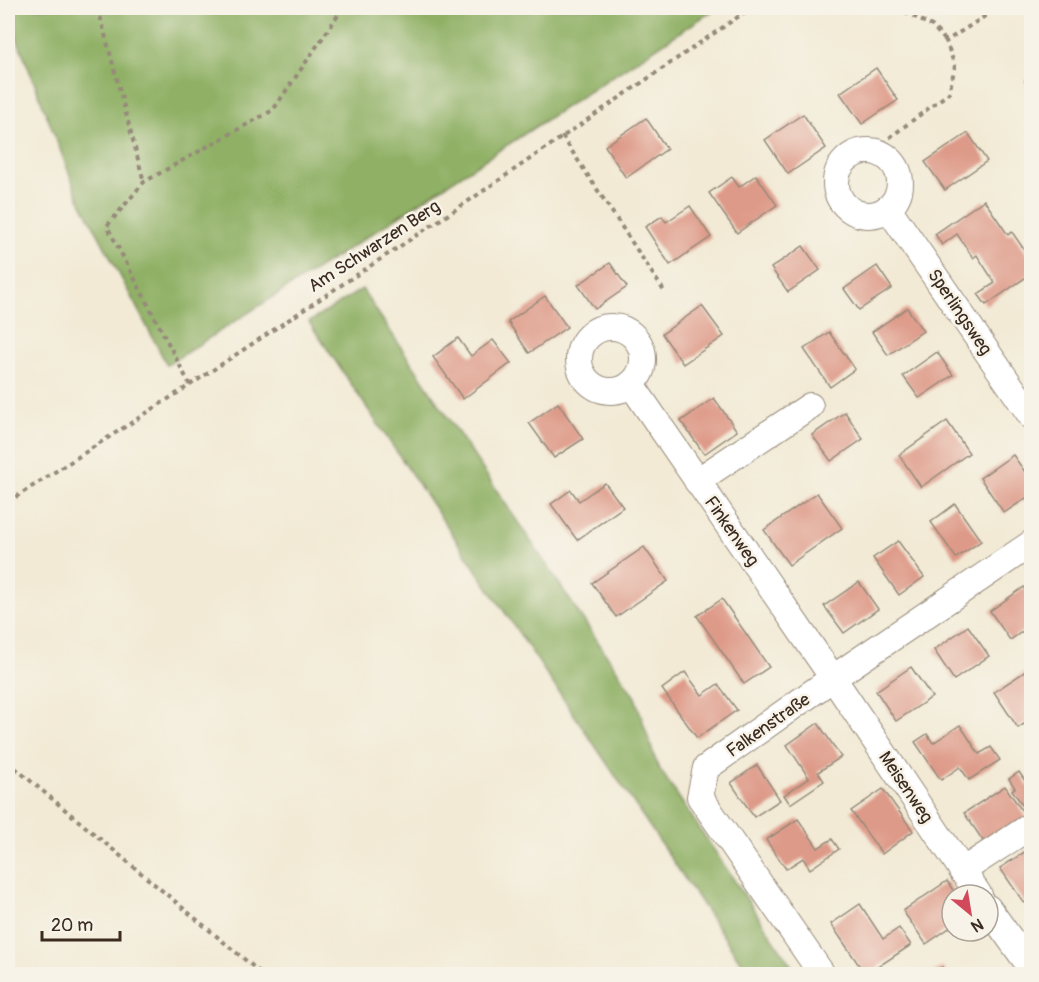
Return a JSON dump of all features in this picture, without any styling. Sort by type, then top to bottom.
[{"type":"street","points":[[864,150],[885,155],[898,171],[899,191],[895,200],[879,213],[868,215],[848,208],[841,200],[836,179],[845,160],[854,153],[864,150]]},
{"type":"street","name":"Sperlingsweg","points":[[888,208],[1032,417]]},
{"type":"street","name":"Finkenweg","points":[[631,384],[833,678]]},
{"type":"street","points":[[697,481],[810,406]]},
{"type":"street","name":"Falkenstraße","points":[[822,975],[700,797],[706,768],[833,678],[1032,543]]},
{"type":"street","name":"Meisenweg","points":[[833,678],[970,883]]},
{"type":"street","points":[[962,871],[1032,825]]},
{"type":"street","points":[[1000,925],[1032,969]]},
{"type":"path","points":[[98,8],[144,182]]},
{"type":"path","points":[[190,385],[106,226],[144,182],[273,110],[343,8]]},
{"type":"path","points":[[729,8],[740,14]]},
{"type":"path","name":"Am Schwarzen Berg","points":[[8,502],[470,200],[752,8]]},
{"type":"path","points":[[885,155],[889,138],[949,93],[955,66],[946,41],[932,26],[897,8]]},
{"type":"path","points":[[946,41],[998,8]]},
{"type":"path","points":[[562,136],[664,291]]},
{"type":"path","points":[[8,762],[262,975]]},
{"type":"green space","points":[[8,8],[717,8],[167,365],[78,196],[8,15]]},
{"type":"green space","points":[[362,289],[635,697],[657,765],[797,974],[749,974],[309,322]]},
{"type":"building","points":[[876,68],[898,100],[862,124],[840,93]]},
{"type":"building","points":[[1032,76],[1032,91],[1025,81]]},
{"type":"building","points":[[803,114],[826,148],[788,174],[765,140]]},
{"type":"building","points":[[646,118],[667,149],[626,178],[605,146]]},
{"type":"building","points":[[968,133],[987,161],[945,190],[925,162]]},
{"type":"building","points":[[756,175],[777,205],[737,233],[709,193],[732,177],[739,187]]},
{"type":"building","points":[[984,200],[1008,235],[1012,232],[1032,261],[1032,273],[986,305],[978,294],[995,283],[977,255],[973,258],[957,234],[942,245],[935,234]]},
{"type":"building","points":[[690,206],[711,237],[670,265],[645,227],[662,216],[666,222]]},
{"type":"building","points":[[803,246],[820,270],[788,292],[771,268]]},
{"type":"building","points":[[610,263],[627,287],[595,309],[578,285]]},
{"type":"building","points":[[877,266],[892,288],[859,310],[844,289]]},
{"type":"building","points":[[545,296],[567,327],[529,353],[508,322]]},
{"type":"building","points":[[702,306],[724,336],[683,364],[662,334]]},
{"type":"building","points":[[907,308],[923,331],[888,355],[872,332]]},
{"type":"building","points":[[829,332],[855,369],[830,387],[804,349]]},
{"type":"building","points":[[458,338],[471,356],[493,340],[511,363],[463,399],[433,357]]},
{"type":"building","points":[[937,352],[953,375],[919,398],[903,376]]},
{"type":"building","points":[[714,398],[737,431],[704,454],[681,421]]},
{"type":"building","points":[[558,403],[583,439],[554,458],[529,423]]},
{"type":"building","points":[[845,412],[863,439],[831,461],[812,435]]},
{"type":"building","points":[[947,421],[969,453],[921,487],[899,455]]},
{"type":"building","points":[[1013,455],[1032,482],[1032,494],[1004,513],[980,478]]},
{"type":"building","points":[[605,483],[623,507],[577,540],[551,504],[571,490],[579,501]]},
{"type":"building","points":[[817,493],[842,528],[789,565],[764,530]]},
{"type":"building","points":[[955,504],[981,541],[956,558],[931,522]]},
{"type":"building","points":[[898,541],[924,577],[899,595],[873,558]]},
{"type":"building","points":[[644,547],[668,581],[616,617],[592,583]]},
{"type":"building","points":[[859,582],[878,609],[844,633],[824,606]]},
{"type":"building","points":[[1024,587],[1032,597],[1032,625],[1010,640],[990,611]]},
{"type":"building","points":[[722,599],[769,667],[744,684],[697,616]]},
{"type":"building","points":[[968,626],[989,656],[954,680],[934,650]]},
{"type":"building","points":[[911,667],[932,697],[896,721],[876,691]]},
{"type":"building","points":[[1032,667],[1032,719],[1018,728],[994,692]]},
{"type":"building","points":[[685,672],[702,695],[718,684],[737,710],[697,738],[662,689]]},
{"type":"building","points":[[818,723],[841,757],[818,772],[824,781],[790,804],[784,795],[809,778],[787,745]]},
{"type":"building","points":[[960,725],[979,754],[991,747],[1000,760],[969,780],[960,767],[941,780],[915,742],[927,734],[933,743]]},
{"type":"building","points":[[757,765],[780,800],[754,817],[731,783]]},
{"type":"building","points":[[1019,772],[1032,791],[1032,805],[1025,809],[1012,790],[1015,788],[1009,779]]},
{"type":"building","points":[[1005,786],[1027,818],[986,845],[964,813]]},
{"type":"building","points":[[883,789],[913,831],[882,854],[851,811]]},
{"type":"building","points":[[798,819],[818,848],[832,839],[839,849],[810,869],[803,858],[786,869],[766,840]]},
{"type":"building","points":[[1032,847],[1032,898],[1024,903],[1000,868]]},
{"type":"building","points":[[940,886],[940,934],[926,944],[903,911]]},
{"type":"building","points":[[860,904],[883,939],[899,928],[911,945],[867,974],[831,924]]},
{"type":"building","points":[[942,967],[947,974],[931,974]]}]
